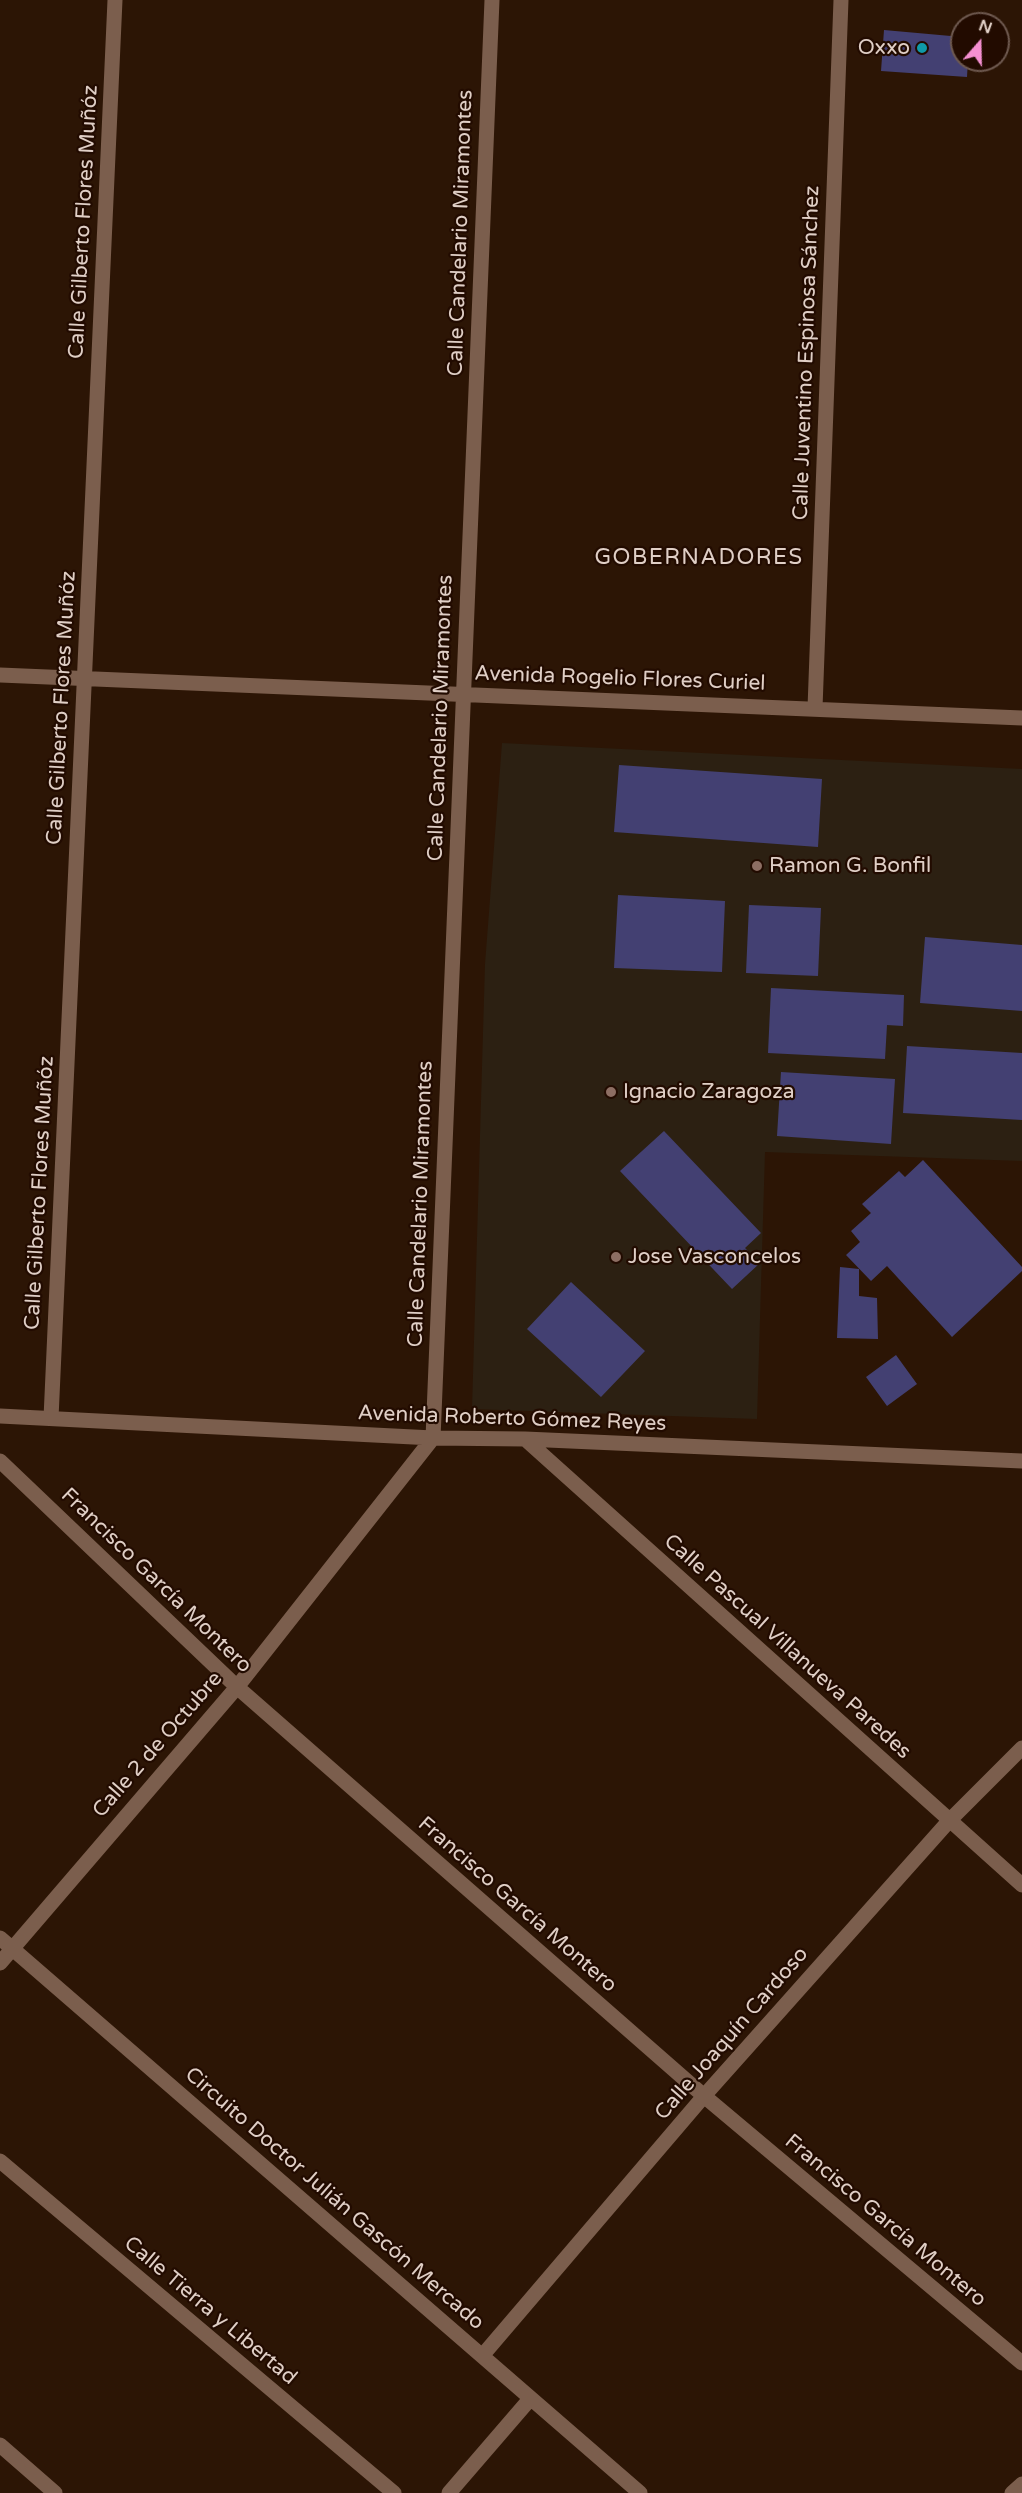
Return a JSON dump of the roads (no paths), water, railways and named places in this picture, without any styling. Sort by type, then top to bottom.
[{"type":"street","name":"Calle Gilberto Flores Muñóz","points":[[51,1418],[115,0]]},
{"type":"street","name":"Calle Candelario Miramontes","points":[[433,1438],[492,0]]},
{"type":"street","name":"Calle Juventino Espinosa Sánchez","points":[[815,708],[841,0]]},
{"type":"street","name":"Avenida Rogelio Flores Curiel","points":[[0,675],[1022,718]]},
{"type":"street","name":"Avenida Roberto Gómez Reyes","points":[[0,1416],[433,1438],[525,1439],[1022,1461]]},
{"type":"street","name":"Calle 2 de Octubre","points":[[0,1963],[237,1687],[433,1438]]},
{"type":"street","name":"Calle Pascual Villanueva Paredes","points":[[525,1439],[1022,1885]]},
{"type":"street","name":"Francisco García Montero","points":[[0,1461],[237,1687],[704,2096],[1022,2363]]},
{"type":"street","name":"Calle Joaquín Cardoso","points":[[483,2356],[704,2096],[950,1821],[1022,1748]]},
{"type":"street","name":"Circuito Doctor Julián Gascón Mercado","points":[[0,1938],[640,2493]]},
{"type":"street","name":"Calle Tierra y Libertad","points":[[0,2161],[394,2493]]},
{"type":"street","points":[[449,2493],[530,2399]]},
{"type":"street","points":[[0,2445],[55,2493]]},
{"type":"street","points":[[1012,2493],[1022,2484]]},
{"type":"place","name":"Oxxo","points":[[922,48]]},
{"type":"place","name":"Ramon G. Bonfil","points":[[757,866]]},
{"type":"place","name":"Ignacio Zaragoza","points":[[611,1092]]},
{"type":"place","name":"Jose Vasconcelos","points":[[616,1257]]},
{"type":"district","name":"GOBERNADORES","points":[[699,558]]}]
